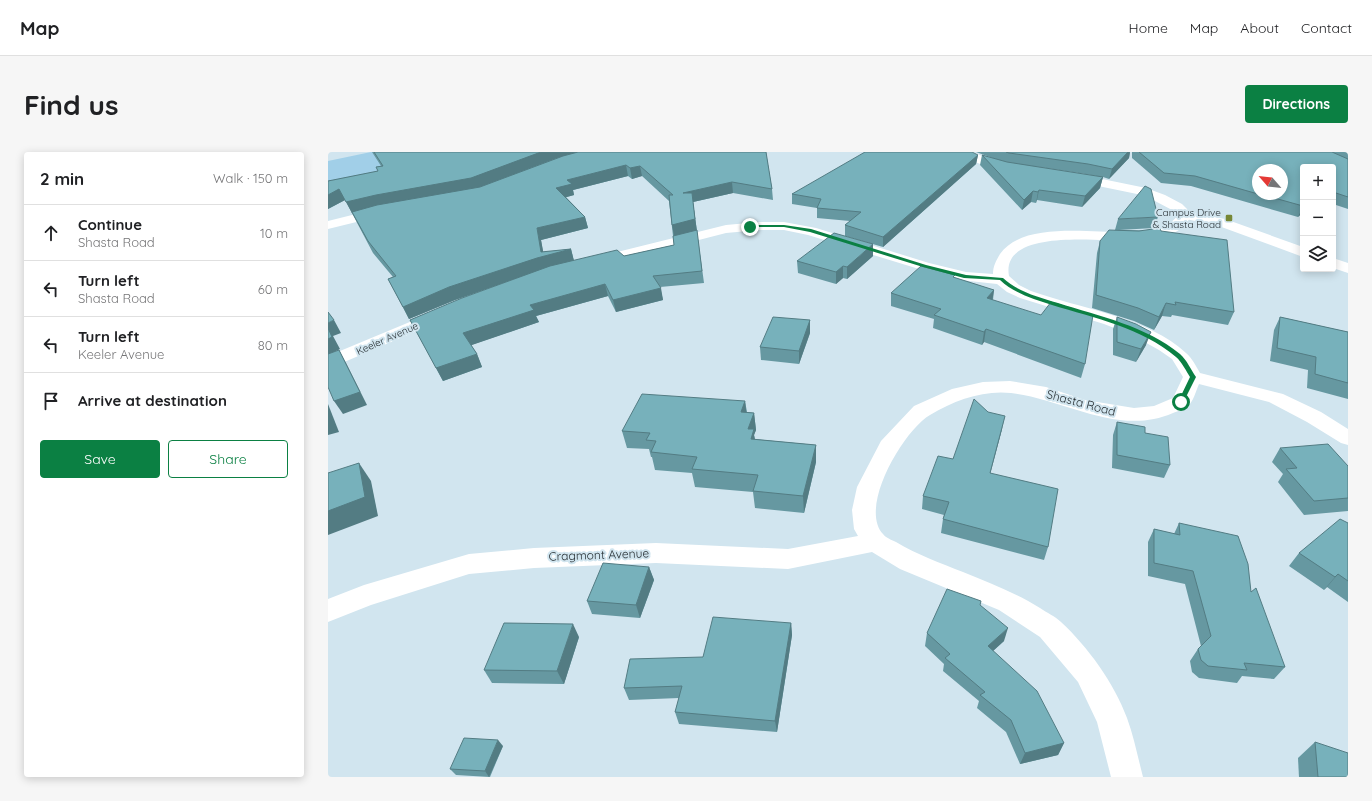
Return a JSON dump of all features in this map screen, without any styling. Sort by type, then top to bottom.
[{"type":"street","points":[[961,152],[989,163],[1021,170]]},
{"type":"street","points":[[1064,176],[1106,182],[1141,191],[1160,198],[1177,207],[1185,215],[1220,222],[1300,251]]},
{"type":"street","points":[[328,225],[396,209]]},
{"type":"street","points":[[1185,215],[1180,223],[1159,233],[1130,237],[1070,235],[1029,240],[1016,246],[1004,257],[1000,268],[1002,278],[1010,287],[1032,297],[1122,324],[1153,339],[1180,356],[1193,377],[1276,398],[1314,417],[1348,438]]},
{"type":"street","points":[[577,266],[726,229],[759,226],[784,226],[811,231],[924,266],[966,277],[1002,278]]},
{"type":"street","points":[[1336,264],[1348,268]]},
{"type":"street","name":"Keeler Avenue","points":[[328,363],[454,308]]},
{"type":"street","name":"Shasta Road","points":[[1127,777],[1112,719],[1088,673],[1050,629],[1008,602],[908,562],[876,542],[866,529],[864,510],[868,487],[889,446],[904,428],[921,412],[959,394],[983,388],[1010,387],[1046,393],[1080,405],[1134,415],[1158,412],[1181,402],[1193,377]]},
{"type":"street","name":"Cragmont Avenue","points":[[328,611],[364,596],[469,564],[534,558],[656,553],[788,559],[876,542]]},
{"type":"shaded area","points":[[374,152],[408,169],[328,187],[328,161]]},
{"type":"building","points":[[374,152],[541,152],[471,178],[376,195],[346,202],[339,189],[328,195],[328,181],[378,171],[376,167],[383,166]]},
{"type":"building","points":[[578,152],[766,152],[772,189],[732,182],[683,193],[692,193],[695,219],[672,225],[669,195],[673,195],[640,166],[630,168],[626,165],[567,180],[572,184],[556,188],[585,217],[537,228],[541,252],[571,249],[537,258],[449,287],[403,307],[388,279],[396,276],[368,241],[352,212],[377,205],[480,187],[563,156]]},
{"type":"building","points":[[865,152],[972,152],[978,155],[883,237],[845,225],[861,212],[817,208],[821,199],[792,194]]},
{"type":"building","points":[[1006,152],[1128,152],[1112,169]]},
{"type":"building","points":[[1139,152],[1332,152],[1348,159],[1348,197],[1336,193],[1336,164],[1300,164],[1300,205],[1282,200],[1288,200],[1288,164],[1252,164],[1252,192],[1195,176],[1164,173]]},
{"type":"building","points":[[982,155],[1007,162],[1103,177],[1085,196],[1039,190],[1038,192],[1033,191],[1024,200]]},
{"type":"building","points":[[1145,186],[1151,189],[1158,217],[1118,219]]},
{"type":"building","points":[[1160,228],[1161,231],[1227,240],[1234,312],[1175,302],[1176,305],[1166,303],[1159,317],[1138,308],[1096,295],[1100,241],[1109,230],[1139,231]]},
{"type":"building","points":[[697,230],[702,271],[653,276],[661,288],[613,300],[605,284],[530,305],[534,310],[463,333],[477,354],[436,368],[410,320],[462,298],[550,266],[617,250],[624,256],[674,245],[673,236]]},
{"type":"building","points":[[834,233],[873,244],[847,267],[843,266],[836,272],[797,261]]},
{"type":"building","points":[[921,266],[955,275],[953,277],[994,290],[987,298],[1041,315],[1051,302],[1093,315],[1085,364],[986,329],[984,332],[934,315],[941,309],[891,293]]},
{"type":"building","points":[[328,312],[334,320],[328,323]]},
{"type":"building","points":[[773,317],[810,320],[799,351],[760,347]]},
{"type":"building","points":[[1117,317],[1136,324],[1151,332],[1141,349],[1117,342]]},
{"type":"building","points":[[1280,317],[1348,332],[1348,383],[1315,374],[1316,357],[1277,348]]},
{"type":"building","points":[[328,328],[332,337],[328,339]]},
{"type":"building","points":[[339,350],[360,392],[334,401],[328,387],[328,354]]},
{"type":"building","points":[[642,394],[745,401],[741,412],[754,413],[748,429],[754,429],[751,439],[816,445],[803,496],[753,491],[758,475],[692,469],[697,457],[651,452],[656,441],[646,440],[650,433],[622,431]]},
{"type":"building","points":[[974,399],[988,412],[1005,416],[990,473],[1058,489],[1048,547],[943,519],[949,502],[923,496],[938,456],[953,459]]},
{"type":"building","points":[[1117,422],[1145,427],[1145,433],[1168,437],[1170,465],[1117,455]]},
{"type":"building","points":[[1328,444],[1348,466],[1348,498],[1314,501],[1286,469],[1297,468],[1280,448]]},
{"type":"building","points":[[359,463],[365,497],[328,511],[328,473]]},
{"type":"building","points":[[1340,519],[1348,523],[1348,581],[1338,574],[1335,577],[1299,553]]},
{"type":"building","points":[[1179,523],[1238,536],[1248,564],[1251,592],[1256,588],[1285,667],[1244,663],[1247,670],[1208,666],[1201,660],[1198,649],[1211,636],[1193,571],[1154,563],[1154,529],[1180,535]]},
{"type":"building","points":[[603,563],[649,567],[636,605],[587,601]]},
{"type":"building","points":[[947,589],[981,601],[980,605],[1008,628],[988,646],[1037,691],[1064,743],[1025,753],[1011,720],[980,695],[985,692],[945,658],[950,654],[927,633]]},
{"type":"building","points":[[713,617],[791,623],[775,721],[675,712],[682,686],[624,688],[630,659],[703,657]]},
{"type":"building","points":[[504,623],[573,624],[557,671],[484,670]]},
{"type":"building","points":[[464,738],[498,740],[485,771],[450,769]]},
{"type":"building","points":[[1315,742],[1348,753],[1348,777],[1318,777]]},
{"type":"place","name":"Campus Drive & Shasta Road","points":[[1229,218]]},
{"type":"route","points":[[750,227],[784,226],[811,231],[924,266],[966,277],[1002,278],[1010,287],[1032,297],[1122,324],[1153,339],[1180,356],[1193,377],[1181,402]]}]
